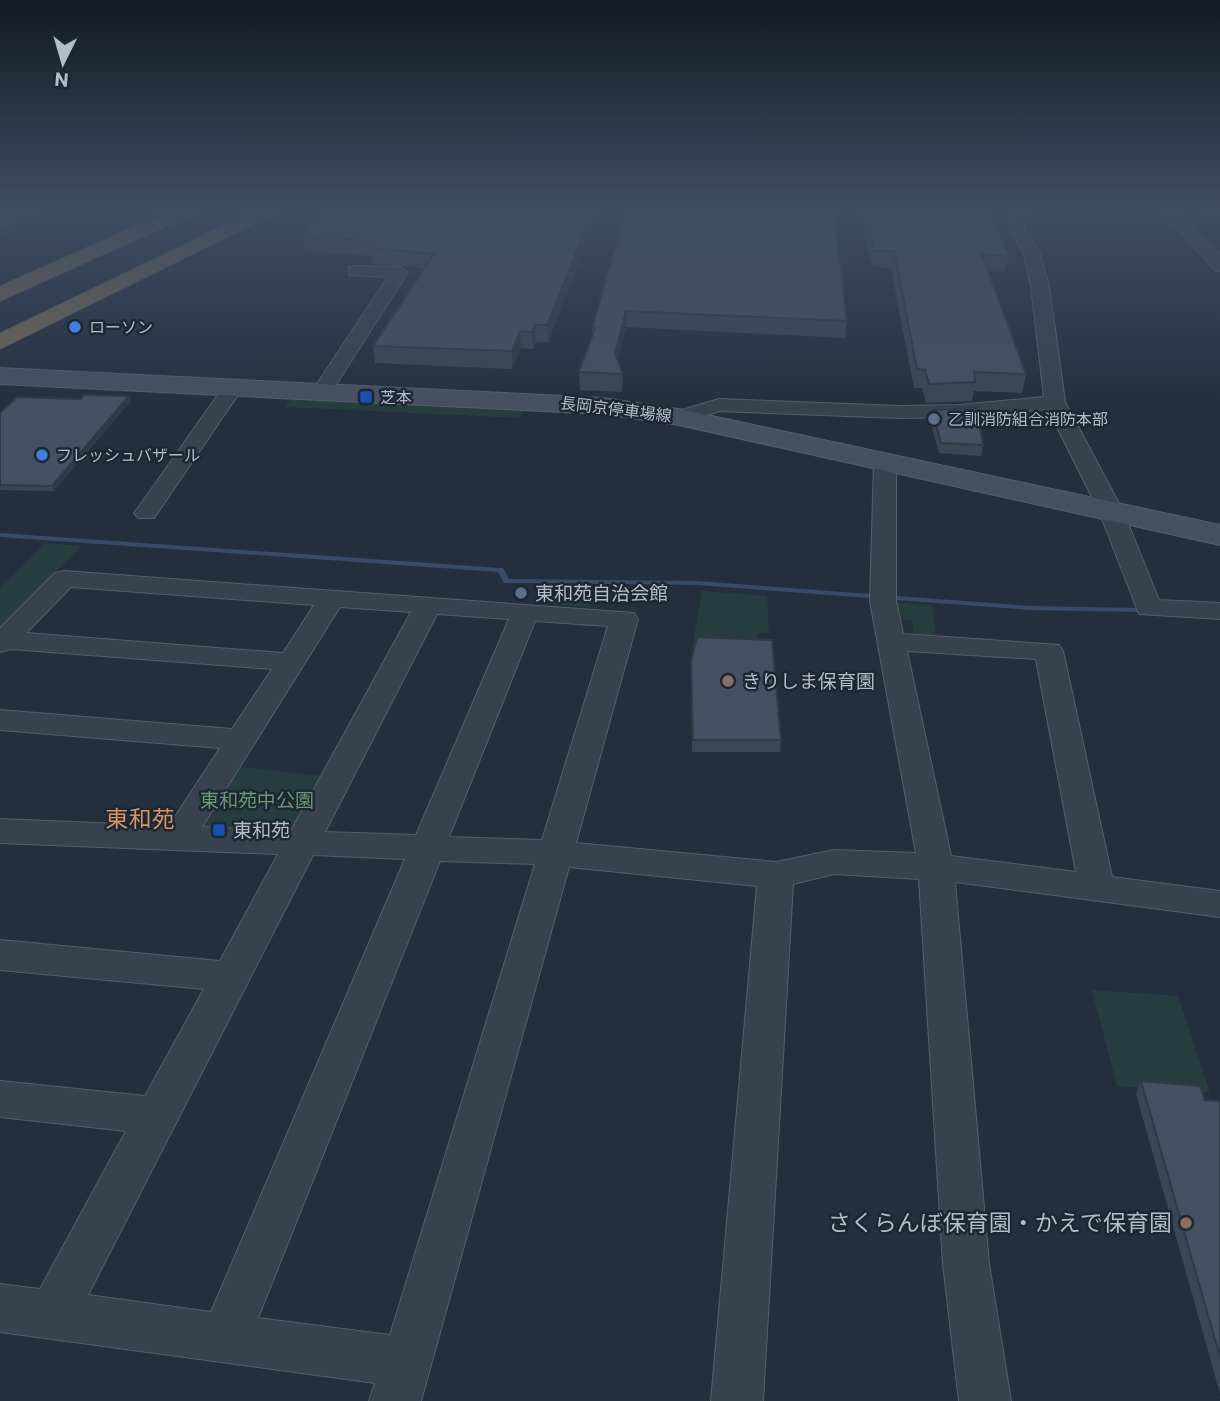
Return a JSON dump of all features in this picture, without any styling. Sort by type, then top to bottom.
[{"type":"highway","points":[[0,294],[44,274]]},
{"type":"highway","points":[[0,319],[95,274]]},
{"type":"highway","points":[[0,342],[139,274]]},
{"type":"main road","name":"長岡京停車場線","points":[[0,376],[562,402],[679,417],[1220,535]]},
{"type":"street","points":[[323,390],[398,274]]},
{"type":"street","points":[[1037,274],[1055,402],[1111,510],[1149,608],[1220,611]]},
{"type":"street","points":[[146,513],[234,386]]},
{"type":"street","points":[[679,417],[719,405],[900,412],[959,411],[1055,402]]},
{"type":"street","points":[[885,463],[883,597],[936,866],[966,1264],[985,1401]]},
{"type":"street","points":[[0,1308],[225,1338],[400,1382],[624,619],[64,579],[2,642]]},
{"type":"street","points":[[178,838],[332,598]]},
{"type":"street","points":[[52,1315],[428,605]]},
{"type":"street","points":[[225,1338],[525,612]]},
{"type":"street","points":[[2,642],[291,662]]},
{"type":"street","points":[[893,642],[1049,651],[1097,888]]},
{"type":"street","points":[[0,720],[241,740]]},
{"type":"street","points":[[0,831],[555,853],[776,875],[834,862],[936,866],[1220,904]]},
{"type":"street","points":[[737,1401],[776,875]]},
{"type":"street","points":[[0,955],[231,977]]},
{"type":"street","points":[[0,1098],[158,1116]]},
{"type":"green space","points":[[293,396],[524,407],[520,418],[285,407]]},
{"type":"green space","points":[[45,543],[82,546],[0,626],[0,587]]},
{"type":"green space","points":[[548,586],[595,587],[590,607],[543,604]]},
{"type":"green space","points":[[702,591],[767,596],[769,633],[758,633],[759,650],[692,648]]},
{"type":"green space","points":[[896,603],[932,605],[936,638],[914,636],[912,620],[898,619]]},
{"type":"green space","name":"東和苑中公園","points":[[231,766],[322,776],[297,824],[282,832],[205,827],[199,818]]},
{"type":"green space","points":[[1092,990],[1178,996],[1210,1093],[1117,1086]]},
{"type":"building","points":[[420,274],[568,274],[547,325],[535,325],[532,332],[520,331],[512,351],[373,346]]},
{"type":"building","points":[[607,274],[842,274],[847,321],[626,311],[615,354],[623,374],[579,372],[595,328],[592,328]]},
{"type":"building","points":[[899,274],[989,274],[1026,374],[974,372],[975,382],[929,384],[925,370],[917,369]]},
{"type":"building","name":"フレッシュバザール","points":[[84,395],[129,396],[52,486],[0,485],[0,413],[17,397],[81,399]]},
{"type":"building","points":[[977,408],[983,445],[941,443],[932,410]]},
{"type":"building","points":[[697,637],[772,640],[781,740],[693,740],[691,661]]},
{"type":"building","points":[[1141,1081],[1200,1086],[1205,1100],[1220,1101],[1220,1357]]},
{"type":"waterway","points":[[0,535],[500,570],[507,581],[697,583],[1030,608],[1140,610]]},
{"type":"place","name":"ローソン","points":[[75,327]]},
{"type":"place","name":"芝本","points":[[366,397]]},
{"type":"place","name":"乙訓消防組合消防本部","points":[[934,419]]},
{"type":"place","name":"フレッシュバザール","points":[[42,455]]},
{"type":"place","name":"東和苑自治会館","points":[[521,593]]},
{"type":"place","name":"きりしま保育園","points":[[728,681]]},
{"type":"place","name":"東和苑","points":[[219,830]]},
{"type":"place","name":"さくらんぼ保育園・かえで保育園","points":[[1186,1223]]},
{"type":"district","name":"東和苑","points":[[140,819]]}]
